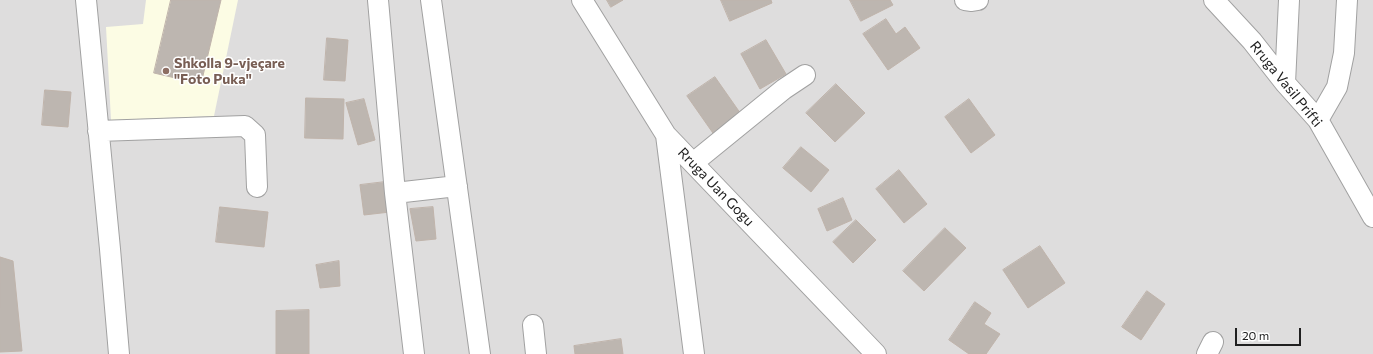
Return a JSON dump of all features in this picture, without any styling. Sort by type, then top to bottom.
[{"type":"street","points":[[86,0],[119,354]]},
{"type":"street","points":[[378,0],[394,193],[414,354]]},
{"type":"street","points":[[431,0],[480,354]]},
{"type":"street","name":"Rruga Uan Gogu","points":[[582,0],[666,135],[876,354]]},
{"type":"street","points":[[966,0],[978,0]]},
{"type":"street","name":"Rruga Vasil Prifti","points":[[1214,0],[1252,40],[1285,83],[1318,120],[1373,217]]},
{"type":"street","points":[[1285,83],[1289,0]]},
{"type":"street","points":[[1318,120],[1337,87],[1344,53],[1347,0]]},
{"type":"street","points":[[693,163],[784,89],[805,75]]},
{"type":"street","points":[[98,131],[245,126],[255,135],[257,187]]},
{"type":"street","points":[[666,135],[694,354]]},
{"type":"street","points":[[394,193],[457,186]]},
{"type":"street","points":[[533,325],[536,354]]},
{"type":"shaded area","points":[[0,0],[1373,0],[1373,354],[0,354]]},
{"type":"shaded area","name":"Shkolla 9-vjeçare \"Foto Puka\"","points":[[146,0],[238,0],[214,116],[111,120],[106,27],[143,24]]},
{"type":"building","points":[[171,0],[221,0],[201,84],[154,73]]},
{"type":"building","points":[[607,0],[623,0],[611,7]]},
{"type":"building","points":[[721,0],[771,0],[772,3],[730,21]]},
{"type":"building","points":[[850,0],[890,0],[893,5],[861,21]]},
{"type":"building","points":[[886,19],[896,34],[905,27],[920,48],[888,70],[863,34]]},
{"type":"building","points":[[327,38],[348,40],[345,81],[324,80]]},
{"type":"building","points":[[766,40],[786,74],[760,89],[741,54]]},
{"type":"building","points":[[715,77],[743,117],[715,136],[687,96]]},
{"type":"building","points":[[836,84],[865,113],[835,142],[806,113]]},
{"type":"building","points":[[45,90],[71,92],[68,127],[42,125]]},
{"type":"building","points":[[306,98],[344,99],[343,139],[305,138]]},
{"type":"building","points":[[364,99],[375,140],[358,145],[346,103]]},
{"type":"building","points":[[969,99],[995,135],[971,153],[945,117]]},
{"type":"building","points":[[801,147],[829,170],[811,192],[783,168]]},
{"type":"building","points":[[899,170],[927,204],[904,223],[876,189]]},
{"type":"building","points":[[385,182],[390,212],[364,215],[360,185]]},
{"type":"building","points":[[843,198],[852,220],[827,231],[818,209]]},
{"type":"building","points":[[220,207],[268,212],[264,247],[216,242]]},
{"type":"building","points":[[433,207],[436,239],[416,241],[410,209]]},
{"type":"building","points":[[856,220],[876,240],[853,263],[833,242]]},
{"type":"building","points":[[945,228],[966,248],[924,291],[903,271]]},
{"type":"building","points":[[1040,246],[1065,283],[1028,308],[1003,270]]},
{"type":"building","points":[[0,257],[13,261],[22,351],[0,352]]},
{"type":"building","points":[[339,261],[340,286],[320,288],[316,265]]},
{"type":"building","points":[[1147,291],[1165,304],[1141,340],[1122,327]]},
{"type":"building","points":[[975,302],[991,313],[984,324],[1000,334],[986,354],[969,354],[949,340]]},
{"type":"building","points":[[309,310],[309,354],[276,354],[276,311]]},
{"type":"building","points":[[621,339],[623,354],[575,354],[574,346]]},
{"type":"place","name":"Shkolla 9-vjeçare \"Foto Puka\"","points":[[166,71]]}]
